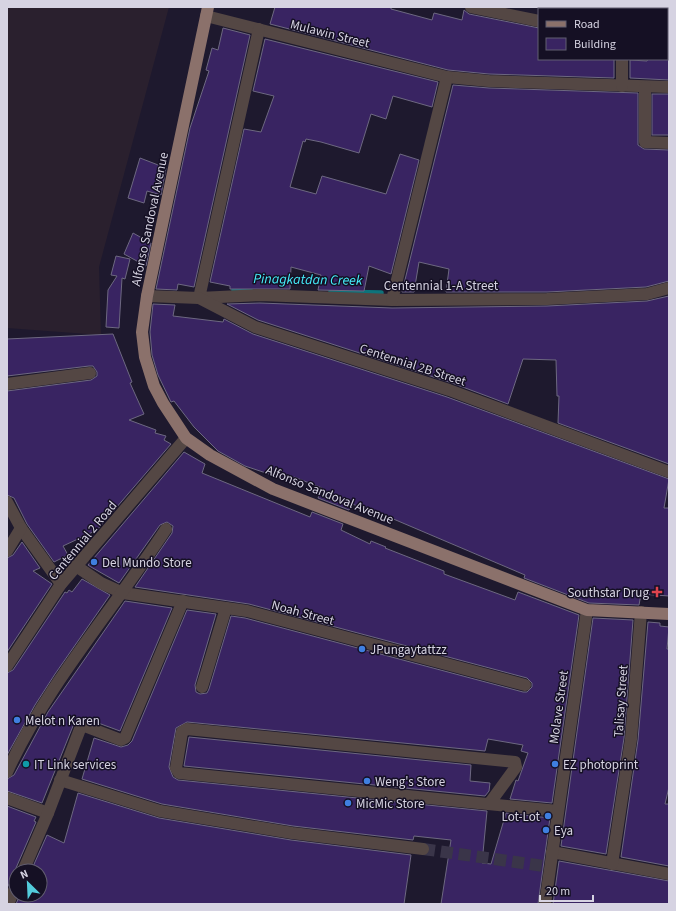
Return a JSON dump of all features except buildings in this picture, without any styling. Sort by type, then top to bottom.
[{"type":"main road","name":"Alfonso Sandoval Avenue","points":[[207,11],[147,296],[142,332],[145,357],[154,386],[186,438],[210,455],[273,489],[587,610],[669,614]]},
{"type":"street","points":[[471,7],[534,20],[531,7]]},
{"type":"street","name":"Mulawin Street","points":[[207,11],[259,29],[447,77],[489,81],[669,88]]},
{"type":"street","points":[[199,298],[259,29]]},
{"type":"street","points":[[622,60],[622,86]]},
{"type":"street","points":[[392,300],[447,77]]},
{"type":"street","points":[[645,87],[645,142],[669,143]]},
{"type":"street","name":"Centennial 1-A Street","points":[[199,298],[260,295],[392,300],[547,299],[647,294],[669,288]]},
{"type":"street","name":"Centennial 2B Street","points":[[147,296],[199,298],[255,327],[449,390],[669,472]]},
{"type":"street","points":[[7,384],[90,373]]},
{"type":"street","name":"Centennial 2 Road","points":[[7,666],[61,584],[186,438]]},
{"type":"street","points":[[7,502],[22,528],[61,584]]},
{"type":"street","points":[[7,551],[22,528]]},
{"type":"street","points":[[7,772],[32,723],[52,692],[123,593],[166,529]]},
{"type":"street","name":"Noah Street","points":[[76,566],[101,583],[123,593],[247,611],[525,685]]},
{"type":"street","points":[[26,863],[48,813],[80,729],[83,726],[121,740],[125,738],[183,601]]},
{"type":"street","points":[[202,687],[226,608]]},
{"type":"street","name":"Molave Street","points":[[545,904],[548,867],[552,852],[587,610]]},
{"type":"street","name":"Talisay Street","points":[[612,864],[631,739],[641,612]]},
{"type":"street","points":[[488,804],[516,767],[516,762],[187,729],[182,732],[176,768],[179,773],[488,804],[558,811]]},
{"type":"street","points":[[60,780],[160,810],[292,833],[423,849]]},
{"type":"street","points":[[7,798],[48,813]]},
{"type":"street","points":[[552,852],[669,874]]},
{"type":"shaded area","points":[[7,7],[169,7],[99,267],[101,335],[7,328]]},
{"type":"waterway","name":"Pinagkatdan Creek","points":[[234,290],[250,290]]},
{"type":"waterway","name":"Pinagkatdan Creek","points":[[331,292],[381,293]]},
{"type":"tunnel","points":[[423,849],[544,866]]},
{"type":"place","name":"Del Mundo Store","points":[[94,562]]},
{"type":"place","name":"Southstar Drug","points":[[657,592]]},
{"type":"place","name":"JPungaytattzz","points":[[362,649]]},
{"type":"place","name":"Melot n Karen","points":[[17,720]]},
{"type":"place","name":"IT Link services","points":[[26,764]]},
{"type":"place","name":"EZ photoprint","points":[[555,764]]},
{"type":"place","name":"Weng's Store","points":[[367,781]]},
{"type":"place","name":"MicMic Store","points":[[348,803]]},
{"type":"place","name":"Lot-Lot","points":[[548,816]]},
{"type":"place","name":"Eya","points":[[546,830]]}]
